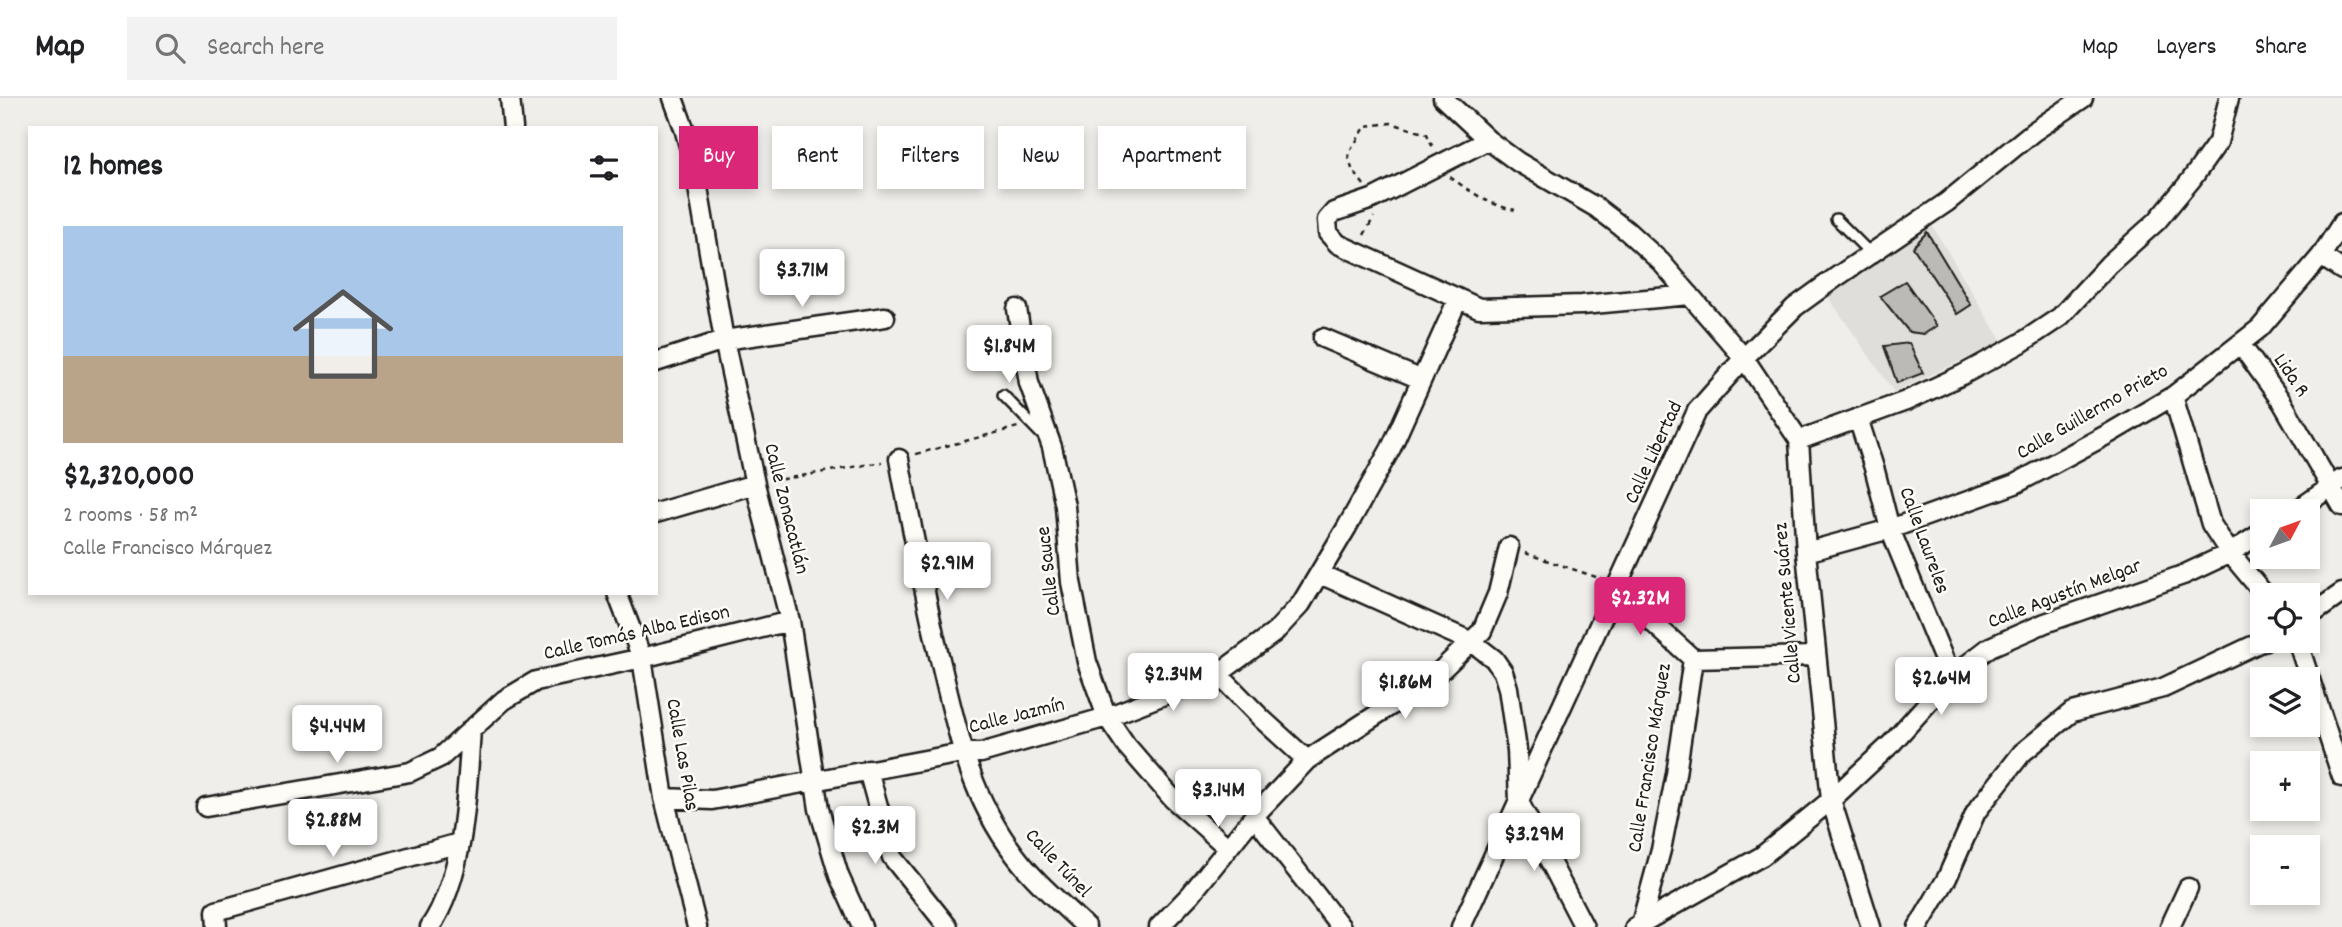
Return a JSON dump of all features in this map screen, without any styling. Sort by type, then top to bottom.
[{"type":"street","points":[[510,98],[513,126]]},
{"type":"street","name":"Calle Zonacatlán","points":[[673,98],[694,164],[724,340],[755,484],[790,621],[813,782],[839,876],[862,927]]},
{"type":"street","points":[[1443,98],[1488,140],[1518,162],[1597,208],[1661,262],[1744,358],[1799,439],[1906,401],[1962,375],[2021,343],[2060,317],[2109,264],[2157,220],[2191,180],[2218,142],[2229,98]]},
{"type":"street","name":"Calle Libertad","points":[[1461,927],[1697,411],[1744,358],[1795,307],[1947,202],[2033,131],[2083,98]]},
{"type":"street","points":[[1488,140],[1373,199],[1334,212],[1327,220],[1328,233],[1338,244],[1479,307],[1694,299]]},
{"type":"street","name":"Calle Guillermo Prieto","points":[[1807,552],[1890,530],[2015,484],[2173,396],[2260,328],[2321,256],[2342,223]]},
{"type":"street","points":[[2321,256],[2342,270]]},
{"type":"street","name":"Calle Jazmín","points":[[664,797],[712,800],[962,753],[981,753],[1107,717],[1218,674],[1274,633],[1301,604],[1391,448],[1458,299]]},
{"type":"street","name":"Calle Sauce","points":[[1017,309],[1028,383],[1052,447],[1065,506],[1071,582],[1087,662],[1107,717],[1126,745],[1174,799],[1228,848]]},
{"type":"street","points":[[658,361],[724,340],[885,317]]},
{"type":"street","points":[[1323,338],[1420,379]]},
{"type":"street","name":"Lida R","points":[[2241,345],[2337,484],[2342,506]]},
{"type":"street","points":[[2173,396],[2211,524],[2230,553],[2255,583]]},
{"type":"street","name":"Calle Laureles","points":[[1858,418],[1890,530],[1951,677]]},
{"type":"street","name":"Calle Vicente Suárez","points":[[1799,439],[1816,656],[1831,800],[1871,927]]},
{"type":"street","name":"Calle Túnel","points":[[898,459],[932,629],[962,753],[981,800],[1016,856],[1086,927]]},
{"type":"street","points":[[658,512],[755,484]]},
{"type":"street","points":[[2314,499],[2337,484]]},
{"type":"street","name":"Calle Agustín Melgar","points":[[1638,925],[1762,856],[1831,800],[1892,743],[1951,677],[1990,647],[2045,623],[2183,575],[2250,540]]},
{"type":"street","points":[[1159,927],[1191,894],[1254,816],[1307,760],[1433,678],[1472,642],[1482,631],[1498,593],[1509,547]]},
{"type":"street","points":[[1320,574],[1472,642],[1494,659],[1503,672],[1508,688],[1517,750],[1519,802],[1584,927]]},
{"type":"street","name":"Calle Francisco Márquez","points":[[1619,584],[1650,620],[1693,659],[1674,787],[1661,850],[1638,925]]},
{"type":"street","points":[[2320,609],[2342,593]]},
{"type":"street","name":"Calle Las Pilas","points":[[618,595],[642,658],[664,797],[697,927]]},
{"type":"street","name":"Calle Tomás Alba Edison","points":[[206,807],[410,772],[441,757],[504,700],[536,681],[790,621]]},
{"type":"street","points":[[1918,927],[1947,878],[1976,812],[2022,753],[2072,712],[2163,688],[2250,647]]},
{"type":"street","points":[[2301,653],[2342,777]]},
{"type":"street","points":[[1693,659],[1816,656]]},
{"type":"street","points":[[1218,674],[1307,760]]},
{"type":"street","points":[[430,927],[450,887],[459,843],[471,729]]},
{"type":"street","points":[[868,770],[892,858],[948,927]]},
{"type":"street","points":[[1254,816],[1341,927]]},
{"type":"street","points":[[217,927],[216,911],[459,843]]},
{"type":"street","points":[[2170,927],[2188,888]]},
{"type":"lane","points":[[1836,219],[1871,254]]},
{"type":"lane","points":[[1003,395],[1052,447]]},
{"type":"path","points":[[1509,547],[1619,584]]},
{"type":"shaded area","points":[[1930,222],[2002,342],[1894,392],[1822,288]]},
{"type":"building","points":[[1927,232],[1971,305],[1957,314],[1913,247]]},
{"type":"building","points":[[1905,281],[1937,326],[1924,334],[1909,332],[1880,296]]},
{"type":"building","points":[[1909,343],[1923,373],[1897,383],[1884,346]]}]
